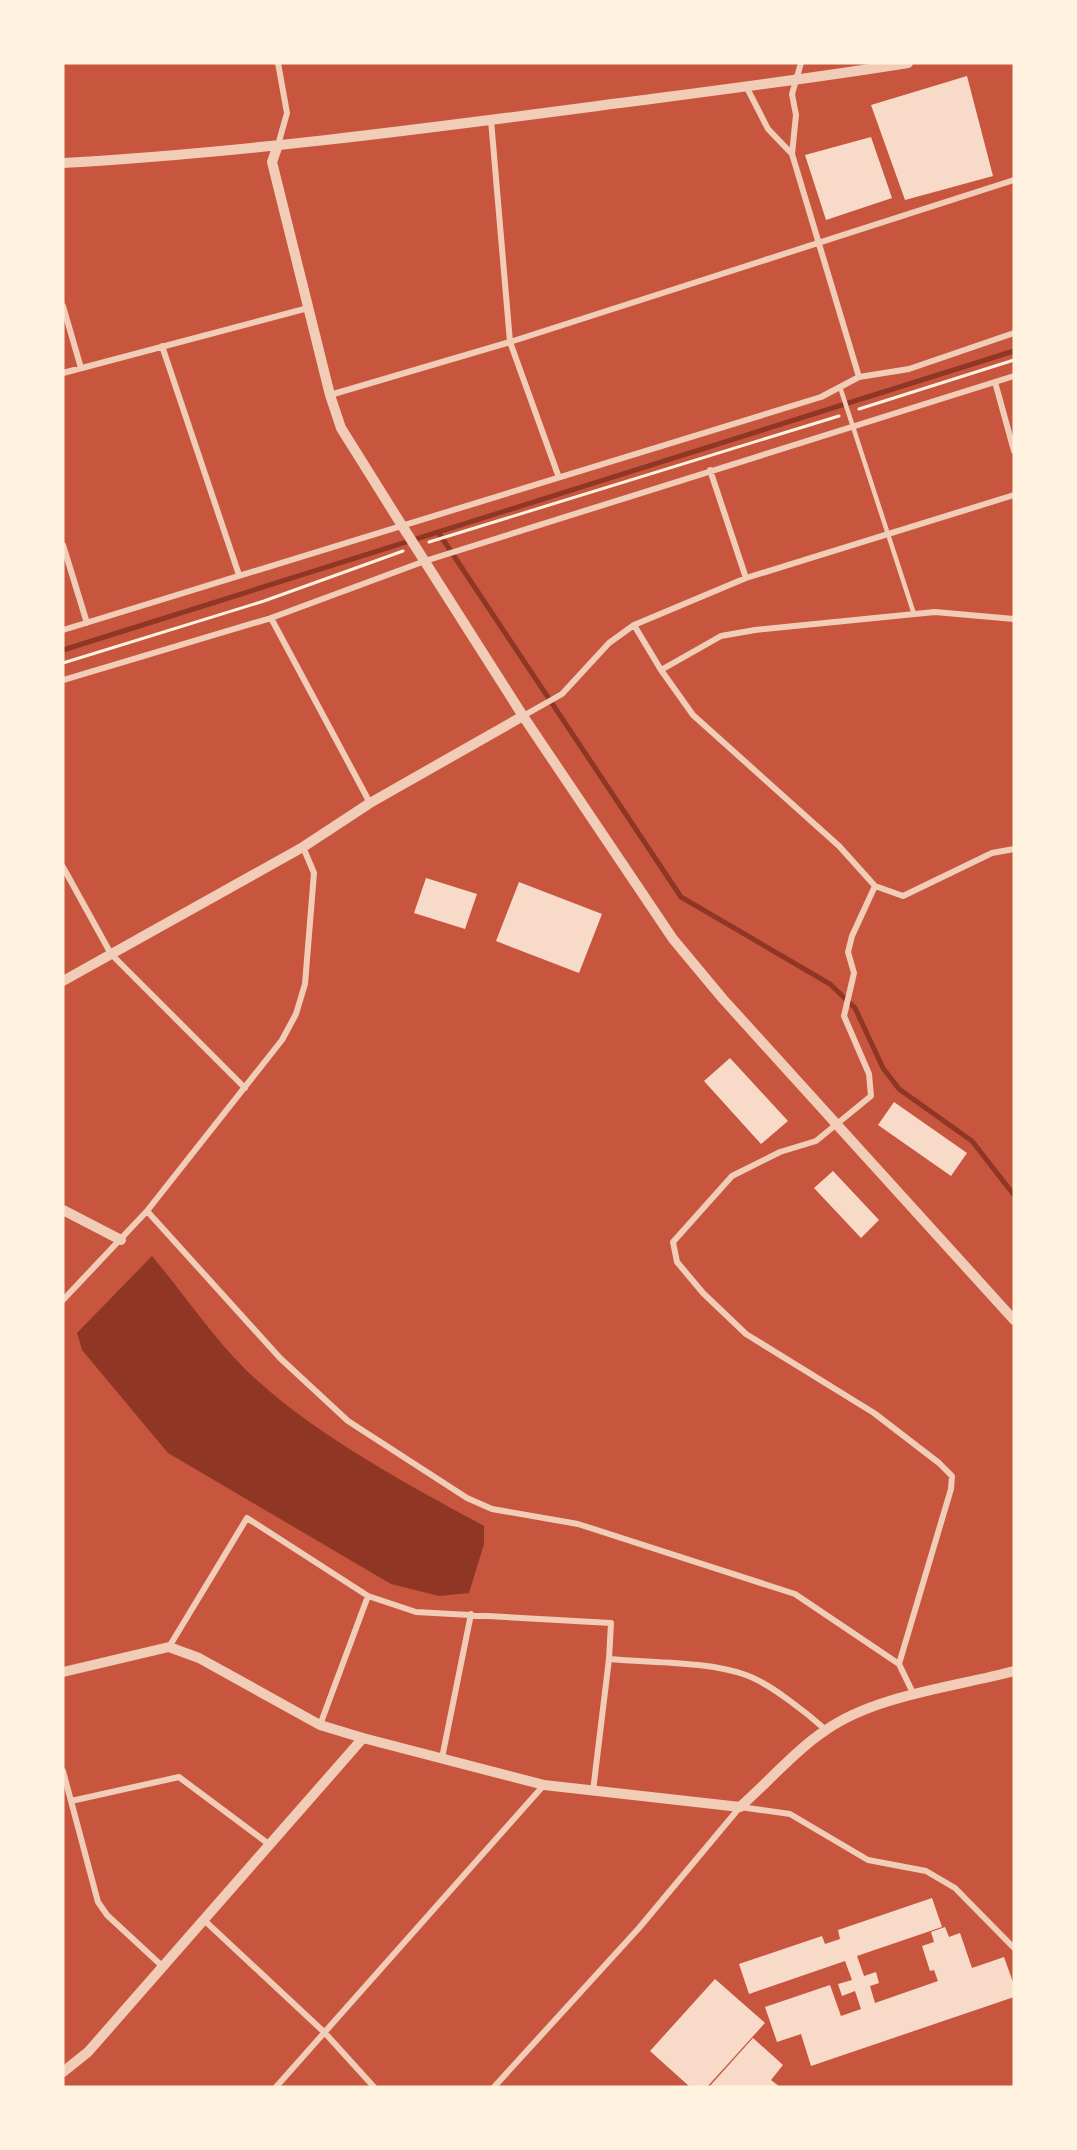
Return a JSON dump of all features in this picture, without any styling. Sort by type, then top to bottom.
[{"type":"street","points":[[278,63],[286,114],[272,162],[330,395],[341,428],[523,716],[674,939],[723,999],[1014,1320]]},
{"type":"street","points":[[801,63],[798,80],[792,94],[796,115],[792,154],[859,377]]},
{"type":"street","points":[[63,163],[278,145],[491,120],[798,80],[908,63]]},
{"type":"street","points":[[746,86],[768,129],[792,154]]},
{"type":"street","points":[[491,120],[510,342],[558,476]]},
{"type":"street","points":[[330,395],[510,342],[1014,180]]},
{"type":"street","points":[[63,306],[81,368]]},
{"type":"street","points":[[63,373],[308,308]]},
{"type":"street","points":[[63,630],[401,524],[821,397],[859,377],[909,369],[1014,333]]},
{"type":"street","points":[[162,346],[239,575]]},
{"type":"street","points":[[63,680],[271,618],[424,561],[1014,376]]},
{"type":"street","points":[[995,382],[1014,451]]},
{"type":"street","points":[[710,470],[746,578]]},
{"type":"street","points":[[63,981],[303,847],[370,803],[561,694],[609,643],[634,625],[746,578],[888,536],[1014,495]]},
{"type":"street","points":[[63,545],[87,622]]},
{"type":"street","points":[[661,670],[721,636],[755,630],[935,612],[1014,620]]},
{"type":"street","points":[[271,618],[370,803]]},
{"type":"street","points":[[634,625],[661,670],[693,715],[830,839],[875,886],[903,896],[992,853],[1014,849]]},
{"type":"street","points":[[63,1300],[147,1212],[282,1040],[296,1014],[305,984],[314,873],[303,847]]},
{"type":"street","points":[[63,867],[111,954],[245,1088]]},
{"type":"street","points":[[875,886],[852,936],[848,951],[854,973],[844,1016],[869,1074],[871,1096],[816,1141],[780,1152],[732,1176],[674,1242],[677,1262],[703,1293],[746,1334],[874,1413],[939,1463],[952,1476],[951,1489],[899,1664]]},
{"type":"street","points":[[63,1210],[121,1240]]},
{"type":"street","points":[[147,1212],[279,1358],[348,1421],[467,1498],[492,1509],[578,1524],[795,1594],[899,1664],[913,1694]]},
{"type":"street","points":[[169,1647],[247,1518],[368,1596],[416,1612],[612,1623],[593,1791]]},
{"type":"street","points":[[320,1725],[368,1596]]},
{"type":"street","points":[[442,1758],[471,1614]]},
{"type":"street","points":[[63,1672],[169,1647],[199,1658],[320,1725],[363,1738],[544,1785],[790,1814],[868,1860],[926,1871],[955,1887],[1014,1948]]},
{"type":"street","points":[[609,1659],[709,1668],[747,1676],[807,1713],[826,1730]]},
{"type":"street","points":[[494,2087],[639,1928],[740,1807],[826,1730],[862,1711],[913,1694],[959,1686],[1014,1671]]},
{"type":"street","points":[[63,2073],[88,2052],[161,1965],[204,1920],[363,1738]]},
{"type":"street","points":[[63,1771],[98,1902],[107,1915],[161,1965]]},
{"type":"street","points":[[71,1801],[179,1777],[270,1845]]},
{"type":"street","points":[[276,2087],[544,1785]]},
{"type":"street","points":[[204,1920],[325,2033],[374,2087]]},
{"type":"lane","points":[[840,387],[914,614]]},
{"type":"shaded area","points":[[152,1256],[220,1342],[270,1392],[359,1455],[484,1526],[484,1544],[469,1593],[439,1596],[391,1584],[168,1453],[82,1350],[77,1333]]},
{"type":"building","points":[[967,76],[993,176],[905,200],[871,105]]},
{"type":"building","points":[[871,137],[892,198],[826,220],[805,155]]},
{"type":"building","points":[[426,878],[477,894],[465,929],[414,913]]},
{"type":"building","points":[[519,882],[602,914],[579,973],[496,941]]},
{"type":"building","points":[[730,1058],[788,1121],[761,1144],[704,1081]]},
{"type":"building","points":[[894,1102],[967,1153],[951,1176],[878,1125]]},
{"type":"building","points":[[833,1171],[879,1220],[861,1238],[814,1188]]},
{"type":"building","points":[[932,1898],[942,1927],[857,1956],[864,1976],[876,1972],[879,1983],[870,1986],[875,2003],[938,1981],[934,1970],[930,1971],[922,1946],[934,1942],[931,1932],[945,1927],[949,1937],[960,1933],[972,1968],[1004,1957],[1014,1985],[1014,1997],[811,2066],[801,2034],[777,2042],[765,2007],[830,1985],[841,2016],[861,2009],[855,1991],[842,1996],[838,1984],[852,1980],[845,1961],[749,1994],[739,1964],[822,1936],[825,1944],[840,1939],[838,1930]]},
{"type":"building","points":[[715,1979],[765,2023],[707,2087],[690,2087],[650,2051]]},
{"type":"building","points":[[753,2038],[783,2065],[771,2080],[780,2087],[709,2087]]},
{"type":"waterway","points":[[63,650],[1014,351]]},
{"type":"waterway","points":[[440,535],[681,897],[830,984],[855,1008],[883,1068],[899,1089],[972,1141],[1014,1195]]}]
